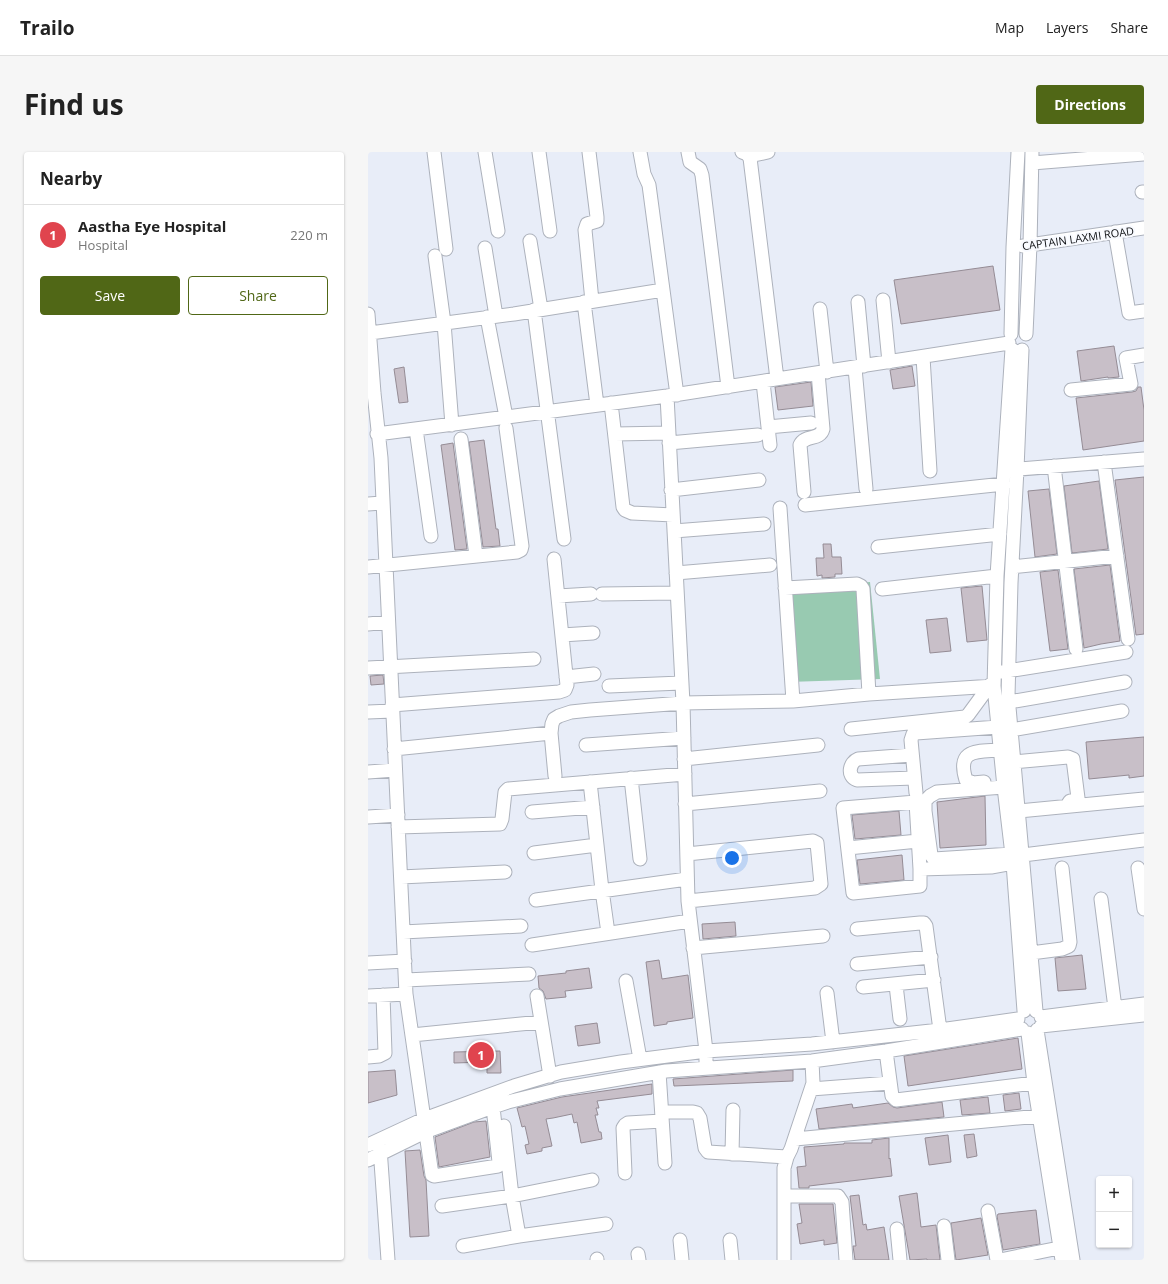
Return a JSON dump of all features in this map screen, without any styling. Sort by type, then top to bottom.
[{"type":"street","points":[[434,152],[444,323],[452,425]]},
{"type":"street","points":[[485,152],[498,231]]},
{"type":"street","points":[[539,152],[550,231]]},
{"type":"street","points":[[589,152],[597,221],[587,224],[585,230],[588,302],[597,405]]},
{"type":"street","points":[[640,152],[644,174],[649,185],[663,290],[672,395],[669,438],[682,683],[688,901],[706,1051],[706,1068]]},
{"type":"street","points":[[688,152],[690,162],[700,169],[702,175],[728,387]]},
{"type":"street","points":[[768,152],[746,154],[751,166],[777,380]]},
{"type":"street","points":[[988,1211],[999,1260],[1060,1254],[1034,1082],[1031,1022],[1016,858],[1019,811],[1009,702],[1012,567],[1011,470],[1014,344],[1012,247],[1018,152]]},
{"type":"street","points":[[1014,344],[1017,331],[1024,332],[1026,334],[1032,158],[1106,154],[1144,154]]},
{"type":"street","name":"CAPTAIN LAXMI ROAD","points":[[1012,247],[1144,228]]},
{"type":"street","points":[[1115,232],[1129,313],[1144,310]]},
{"type":"street","points":[[530,241],[548,412],[564,539]]},
{"type":"street","points":[[368,567],[517,552],[521,550],[522,546],[492,317],[485,248]]},
{"type":"street","points":[[370,333],[492,317],[663,290]]},
{"type":"street","points":[[883,300],[889,362]]},
{"type":"street","points":[[858,302],[859,367],[866,488]]},
{"type":"street","points":[[820,308],[823,373],[823,430],[819,436],[805,438],[800,445],[804,498],[1004,484]]},
{"type":"street","points":[[368,314],[370,333],[371,393],[377,434],[374,458],[382,503],[406,994],[433,1176],[498,1166],[497,1106]]},
{"type":"street","points":[[377,434],[452,425],[506,423],[548,412],[777,380],[1014,344]]},
{"type":"street","points":[[1071,390],[1131,384],[1126,358],[1144,355]]},
{"type":"street","points":[[923,357],[930,471]]},
{"type":"street","points":[[763,382],[763,431],[770,445]]},
{"type":"street","points":[[611,404],[623,506],[625,510],[632,513],[673,515]]},
{"type":"street","points":[[615,434],[669,438],[763,431],[812,423]]},
{"type":"street","points":[[416,429],[430,536]]},
{"type":"street","points":[[461,439],[476,556]]},
{"type":"street","points":[[1011,470],[1144,459]]},
{"type":"street","points":[[1104,462],[1128,639]]},
{"type":"street","points":[[1054,466],[1076,649]]},
{"type":"street","points":[[1011,470],[1004,484],[997,576],[994,673],[992,686],[1004,784],[1031,952],[1031,1022],[1073,1260]]},
{"type":"street","points":[[671,490],[759,480]]},
{"type":"street","points":[[368,504],[382,503]]},
{"type":"street","points":[[780,508],[793,701]]},
{"type":"street","points":[[674,531],[764,524]]},
{"type":"street","points":[[878,547],[1000,534]]},
{"type":"street","points":[[1012,567],[1117,556]]},
{"type":"street","points":[[368,712],[392,708],[559,692],[565,690],[567,685],[554,559]]},
{"type":"street","points":[[676,573],[770,565]]},
{"type":"street","points":[[882,588],[997,576]]},
{"type":"street","points":[[785,588],[857,584],[861,586],[863,589],[869,694]]},
{"type":"street","points":[[558,596],[677,593]]},
{"type":"street","points":[[368,624],[388,622]]},
{"type":"street","points":[[562,635],[593,633]]},
{"type":"street","points":[[994,673],[1126,652]]},
{"type":"street","points":[[368,668],[534,659]]},
{"type":"street","points":[[566,677],[594,674]]},
{"type":"street","points":[[1009,702],[1125,682]]},
{"type":"street","points":[[609,686],[682,683]]},
{"type":"street","points":[[555,776],[551,733],[552,724],[558,716],[571,712],[682,703],[793,701],[869,694],[992,686]]},
{"type":"street","points":[[851,729],[965,717],[992,686]]},
{"type":"street","points":[[1011,730],[1122,711]]},
{"type":"street","points":[[916,793],[911,740],[913,734],[998,727]]},
{"type":"street","points":[[394,749],[551,733]]},
{"type":"street","points":[[586,745],[684,738]]},
{"type":"street","points":[[684,759],[818,745]]},
{"type":"street","points":[[1000,750],[975,752],[967,755],[964,762],[964,768],[966,780],[969,782],[1004,784]]},
{"type":"street","points":[[912,755],[858,759],[852,763],[851,776],[853,779],[857,780],[914,778]]},
{"type":"street","points":[[1014,762],[1068,757],[1073,759],[1078,798],[1068,802],[1068,806]]},
{"type":"street","points":[[368,772],[395,770]]},
{"type":"street","points":[[368,817],[398,821],[500,824],[506,790],[684,774]]},
{"type":"street","points":[[631,778],[640,859]]},
{"type":"street","points":[[590,782],[608,933]]},
{"type":"street","points":[[1004,784],[937,792],[925,801],[931,854],[934,859],[1016,858],[1144,840]]},
{"type":"street","points":[[685,804],[820,791]]},
{"type":"street","points":[[1019,811],[1144,799]]},
{"type":"street","points":[[916,802],[918,841],[920,886],[852,893],[843,808],[916,802]]},
{"type":"street","points":[[532,812],[593,807]]},
{"type":"street","points":[[687,854],[813,841],[817,843],[821,884],[815,888],[688,901]]},
{"type":"street","points":[[848,848],[918,841]]},
{"type":"street","points":[[534,853],[597,845]]},
{"type":"street","points":[[920,869],[991,867],[1016,858]]},
{"type":"street","points":[[1031,952],[1062,949],[1069,946],[1070,942],[1062,868]]},
{"type":"street","points":[[1138,868],[1144,908]]},
{"type":"street","points":[[401,877],[505,872]]},
{"type":"street","points":[[536,900],[687,879]]},
{"type":"street","points":[[1101,899],[1115,1008]]},
{"type":"street","points":[[532,945],[690,921]]},
{"type":"street","points":[[857,929],[924,923],[927,930],[940,1030]]},
{"type":"street","points":[[403,932],[521,926]]},
{"type":"street","points":[[693,948],[823,936]]},
{"type":"street","points":[[857,964],[931,957]]},
{"type":"street","points":[[368,962],[405,961]]},
{"type":"street","points":[[406,980],[529,974]]},
{"type":"street","points":[[863,987],[896,985],[934,980]]},
{"type":"street","points":[[626,981],[640,1059]]},
{"type":"street","points":[[896,985],[900,1019]]},
{"type":"street","points":[[827,993],[833,1042]]},
{"type":"street","points":[[368,996],[406,994]]},
{"type":"street","points":[[368,1057],[379,1056],[385,1053],[383,995]]},
{"type":"street","points":[[537,996],[550,1076]]},
{"type":"street","points":[[368,1160],[426,1132],[497,1106],[560,1089],[659,1072],[812,1061],[886,1051],[1031,1022],[1144,1004]]},
{"type":"street","points":[[388,1260],[380,1155],[374,1143],[424,1119],[514,1086],[561,1072],[640,1059],[706,1051],[833,1042],[1031,1022],[1144,1015]]},
{"type":"street","points":[[412,1035],[541,1022]]},
{"type":"street","points":[[886,1051],[892,1096],[896,1100],[1034,1082]]},
{"type":"street","points":[[784,1260],[784,1168],[813,1083],[812,1061]]},
{"type":"street","points":[[659,1072],[665,1163]]},
{"type":"street","points":[[811,1089],[890,1083]]},
{"type":"street","points":[[497,1106],[519,1236]]},
{"type":"street","points":[[732,1154],[733,1110]]},
{"type":"street","points":[[625,1173],[625,1125],[628,1123],[693,1112],[697,1113],[700,1118],[706,1151],[708,1152],[787,1157]]},
{"type":"street","points":[[795,1138],[1040,1116]]},
{"type":"street","points":[[442,1206],[512,1196],[592,1180]]},
{"type":"street","points":[[784,1196],[838,1196],[842,1202],[846,1260]]},
{"type":"street","points":[[463,1246],[519,1236],[606,1224]]},
{"type":"street","points":[[944,1226],[948,1260]]},
{"type":"street","points":[[896,1229],[900,1260]]},
{"type":"street","points":[[680,1240],[682,1260]]},
{"type":"street","points":[[730,1240],[732,1260]]},
{"type":"green space","points":[[870,582],[880,679],[788,682],[780,589]]},
{"type":"building","points":[[993,266],[1000,310],[901,324],[894,280]]},
{"type":"building","points":[[1114,346],[1119,377],[1081,381],[1077,351]]},
{"type":"building","points":[[912,366],[915,386],[893,389],[890,370]]},
{"type":"building","points":[[404,367],[408,402],[399,403],[394,369]]},
{"type":"building","points":[[811,382],[813,406],[778,410],[775,387]]},
{"type":"building","points":[[1138,387],[1141,387],[1144,410],[1144,441],[1083,450],[1076,398],[1132,392],[1136,391]]},
{"type":"building","points":[[484,440],[496,529],[498,529],[500,546],[483,547],[469,442]]},
{"type":"building","points":[[453,443],[467,549],[455,550],[441,445]]},
{"type":"building","points":[[1144,477],[1144,634],[1136,635],[1115,480]]},
{"type":"building","points":[[1099,481],[1108,549],[1072,553],[1064,486]]},
{"type":"building","points":[[1049,489],[1057,554],[1035,557],[1028,491]]},
{"type":"building","points":[[823,544],[831,544],[832,557],[841,557],[842,574],[835,574],[835,577],[822,578],[822,575],[817,576],[816,558],[824,558]]},
{"type":"building","points":[[1110,565],[1120,641],[1084,648],[1074,569]]},
{"type":"building","points":[[1058,570],[1068,649],[1050,651],[1040,572]]},
{"type":"building","points":[[982,586],[987,640],[967,642],[961,588]]},
{"type":"building","points":[[947,618],[951,651],[930,653],[926,620]]},
{"type":"building","points":[[383,675],[384,684],[371,685],[370,676]]},
{"type":"building","points":[[1144,737],[1144,776],[1129,778],[1129,775],[1089,779],[1086,742]]},
{"type":"building","points":[[985,796],[986,845],[940,848],[937,802]]},
{"type":"building","points":[[899,811],[901,835],[855,839],[852,815]]},
{"type":"building","points":[[902,855],[904,880],[860,884],[857,860]]},
{"type":"building","points":[[735,922],[736,936],[703,939],[702,924]]},
{"type":"building","points":[[1082,955],[1086,989],[1058,991],[1055,958]]},
{"type":"building","points":[[659,960],[662,979],[688,975],[693,1018],[667,1022],[667,1024],[654,1026],[646,962]]},
{"type":"building","points":[[589,968],[592,988],[565,991],[566,997],[546,999],[543,991],[539,988],[538,976],[566,973],[566,971]]},
{"type":"building","points":[[597,1023],[600,1043],[578,1046],[575,1026]]},
{"type":"building","points":[[1018,1038],[1022,1069],[908,1086],[904,1056]]},
{"type":"building","points":[[500,1051],[501,1073],[487,1073],[487,1062],[454,1063],[454,1052]]},
{"type":"building","points":[[395,1070],[397,1095],[368,1103],[368,1072]]},
{"type":"building","points":[[793,1070],[793,1081],[674,1086],[673,1079]]},
{"type":"building","points":[[652,1084],[652,1094],[597,1101],[599,1108],[596,1108],[598,1115],[595,1115],[602,1139],[581,1143],[577,1122],[574,1123],[572,1114],[546,1119],[552,1146],[542,1148],[542,1151],[527,1154],[525,1145],[529,1144],[525,1126],[522,1127],[517,1108],[562,1097]]},
{"type":"building","points":[[1019,1093],[1021,1109],[1005,1111],[1003,1095]]},
{"type":"building","points":[[988,1097],[990,1113],[962,1115],[960,1100]]},
{"type":"building","points":[[942,1102],[944,1117],[819,1129],[816,1109],[852,1104],[853,1108],[888,1103],[897,1108]]},
{"type":"building","points":[[486,1121],[490,1157],[439,1167],[435,1137],[474,1122]]},
{"type":"building","points":[[974,1134],[977,1156],[967,1158],[964,1135]]},
{"type":"building","points":[[948,1135],[951,1162],[929,1165],[925,1138]]},
{"type":"building","points":[[889,1138],[889,1159],[890,1158],[892,1176],[809,1186],[809,1188],[799,1188],[797,1167],[806,1166],[804,1147],[844,1143],[872,1143],[872,1140]]},
{"type":"building","points":[[420,1150],[426,1180],[429,1236],[410,1237],[405,1151]]},
{"type":"building","points":[[917,1193],[921,1227],[936,1225],[940,1260],[910,1260],[899,1196]]},
{"type":"building","points":[[859,1195],[863,1225],[866,1224],[867,1230],[884,1227],[889,1260],[855,1260],[853,1246],[856,1246],[850,1196]]},
{"type":"building","points":[[799,1204],[833,1204],[837,1243],[824,1245],[824,1240],[800,1244],[797,1224],[802,1223]]},
{"type":"building","points":[[1036,1210],[1040,1244],[1003,1250],[997,1216],[998,1214]]},
{"type":"building","points":[[981,1218],[988,1255],[956,1260],[951,1223]]},
{"type":"place","name":"Aastha Eye Hospital","points":[[481,1055]]}]
